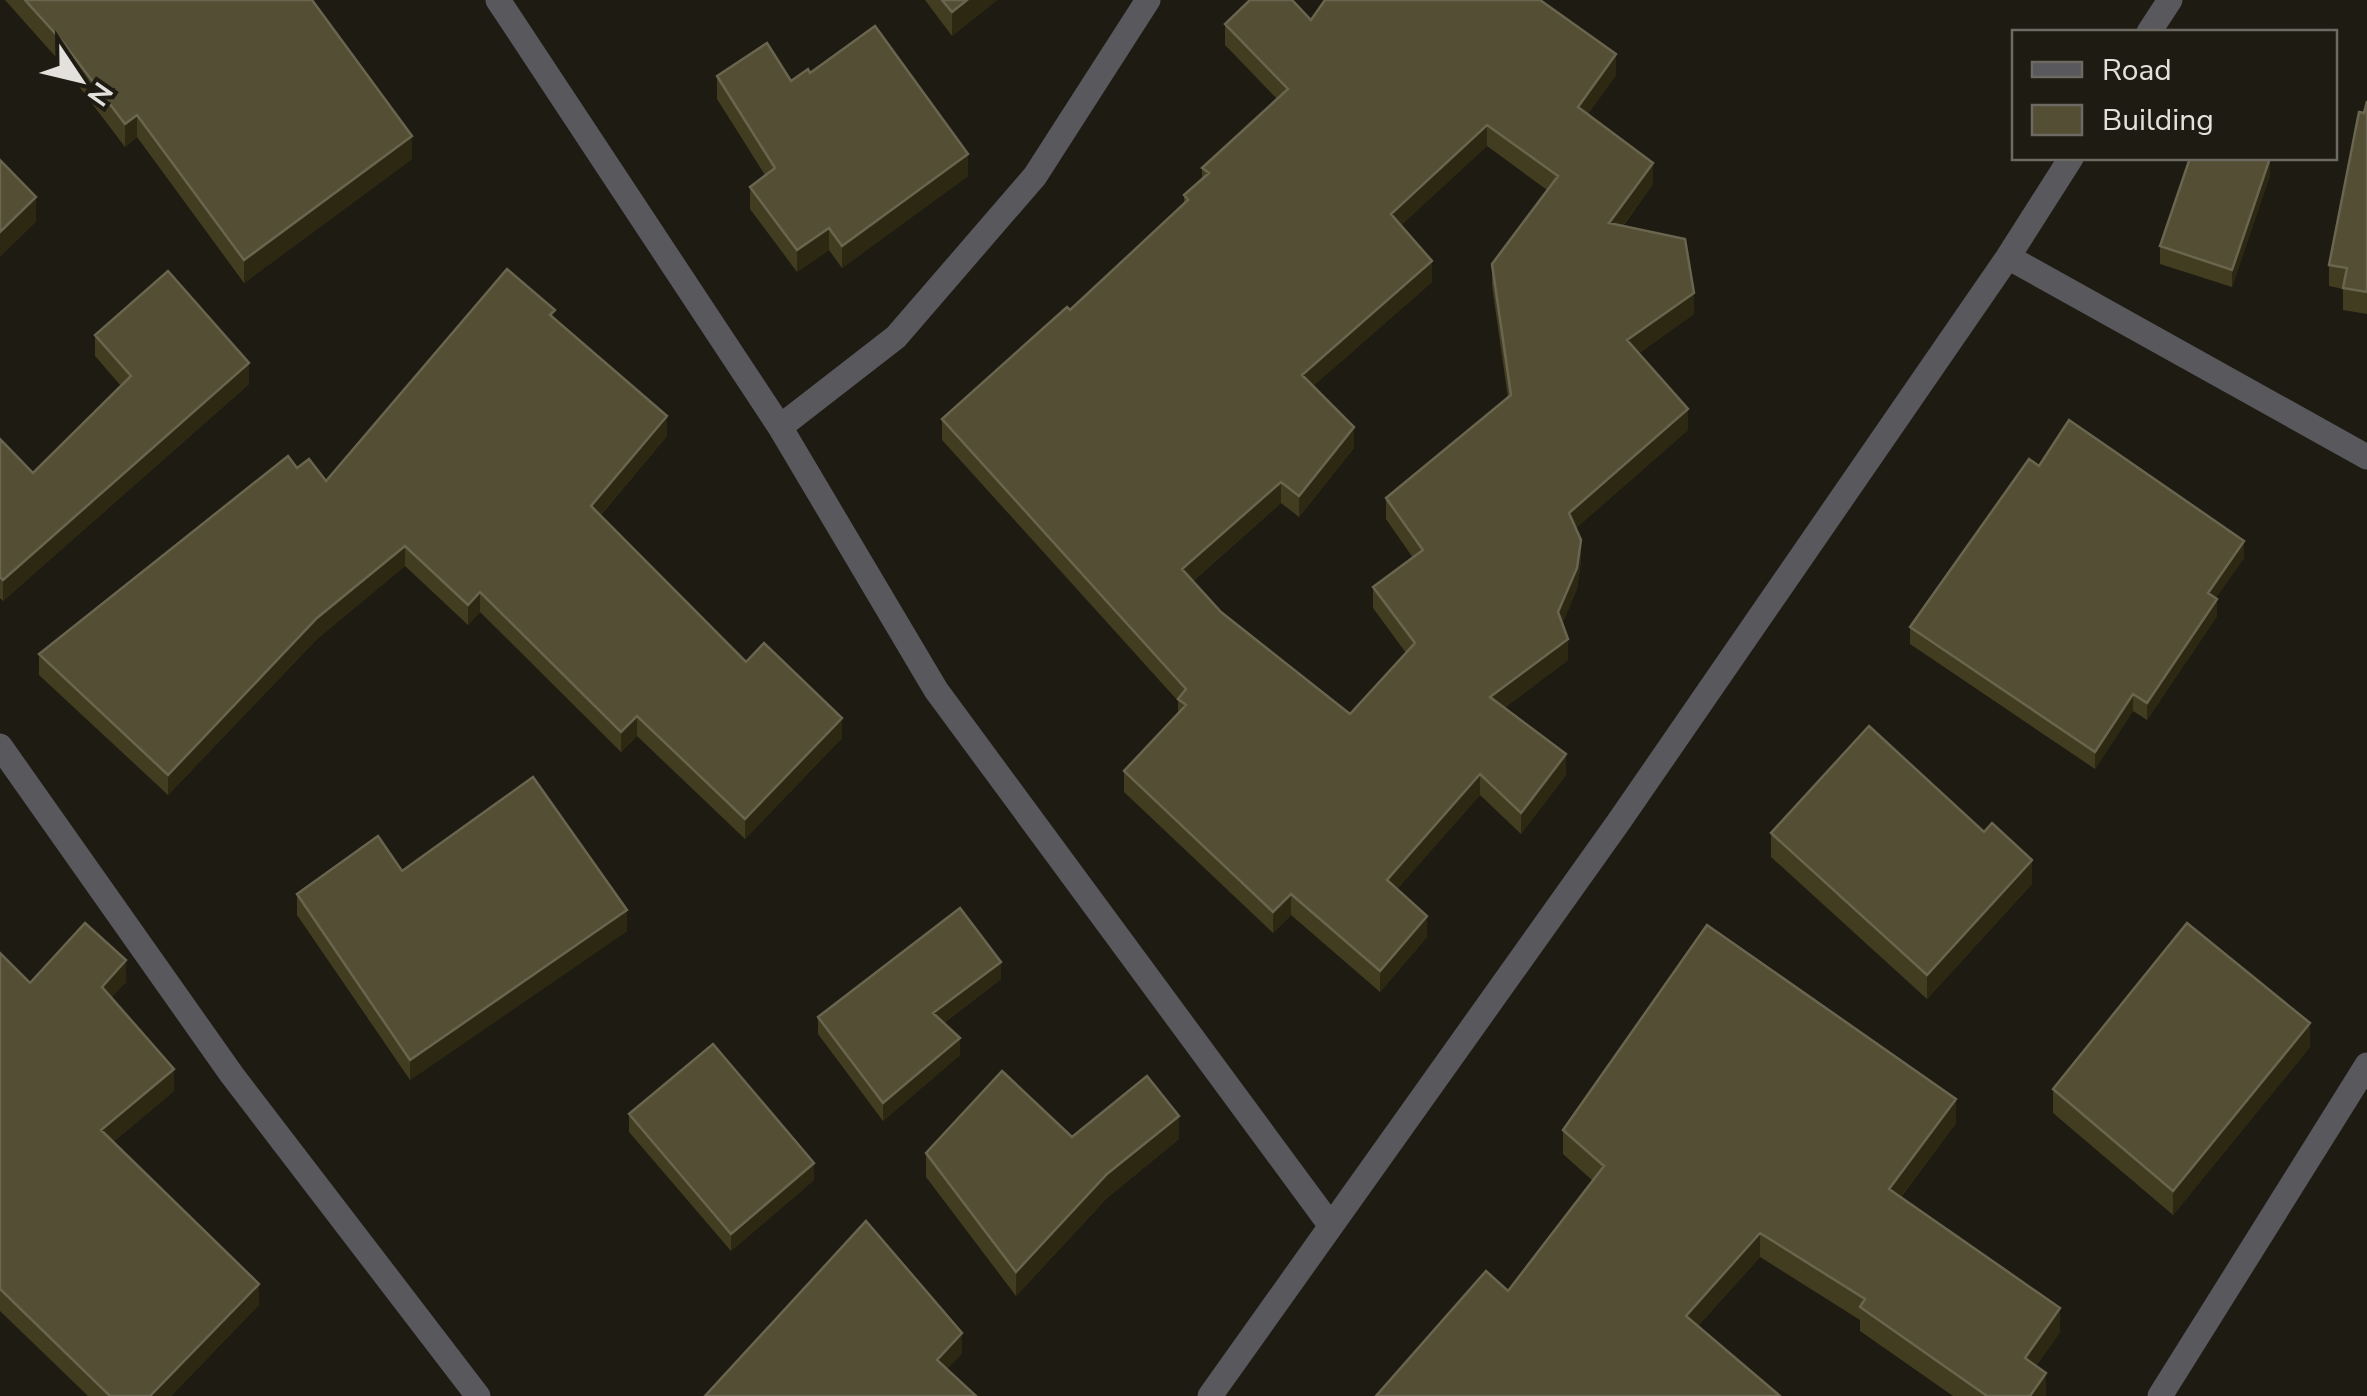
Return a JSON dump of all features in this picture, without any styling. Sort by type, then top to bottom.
[{"type":"street","points":[[498,0],[780,427],[936,690],[1331,1226]]},
{"type":"street","points":[[780,427],[896,337],[1035,176],[1148,0]]},
{"type":"street","points":[[2151,30],[2170,0]]},
{"type":"street","points":[[1210,1396],[1620,820],[2008,257],[2070,160]]},
{"type":"street","points":[[2008,257],[2367,457]]},
{"type":"street","points":[[0,746],[232,1074],[478,1396]]},
{"type":"street","points":[[2160,1396],[2367,1065]]},
{"type":"building","points":[[25,0],[312,0],[412,136],[244,260],[137,115],[125,124],[62,41]]},
{"type":"building","points":[[942,0],[967,0],[952,12]]},
{"type":"building","points":[[1250,0],[1292,0],[1311,20],[1325,0],[1540,0],[1616,54],[1578,107],[1653,163],[1609,223],[1685,239],[1694,293],[1627,340],[1688,409],[1569,513],[1581,540],[1577,568],[1558,612],[1568,639],[1490,697],[1566,754],[1521,813],[1480,774],[1387,880],[1427,916],[1380,971],[1291,894],[1273,912],[1124,771],[1186,705],[1178,699],[1186,689],[942,419],[1067,307],[1070,310],[1188,200],[1184,195],[1209,173],[1202,168],[1288,89],[1225,24]],"holes":[[[1487,125],[1558,176],[1492,264],[1511,395],[1386,498],[1423,550],[1373,587],[1415,643],[1350,714],[1221,612],[1182,569],[1281,482],[1299,496],[1354,427],[1302,375],[1432,261],[1391,214]]]},
{"type":"building","points":[[875,26],[968,154],[842,246],[829,228],[797,250],[750,187],[775,168],[717,76],[767,43],[791,81],[808,69],[810,73]]},
{"type":"building","points":[[2367,101],[2367,292],[2343,288],[2347,268],[2329,265],[2359,112],[2364,113]]},
{"type":"building","points":[[0,160],[36,197],[0,232]]},
{"type":"building","points":[[2189,160],[2269,160],[2232,270],[2160,246]]},
{"type":"building","points":[[507,269],[555,310],[550,315],[667,416],[591,506],[746,662],[764,643],[842,718],[745,819],[637,716],[621,732],[480,592],[468,605],[405,546],[317,618],[168,775],[39,654],[288,456],[297,468],[309,459],[326,481]]},
{"type":"building","points":[[168,271],[249,363],[3,580],[0,439],[33,473],[131,376],[95,335]]},
{"type":"building","points":[[2069,420],[2244,541],[2208,593],[2217,599],[2147,703],[2133,694],[2095,752],[1910,627],[2029,459],[2039,466]]},
{"type":"building","points":[[1869,726],[1984,832],[1992,823],[2032,860],[1927,975],[1771,833]]},
{"type":"building","points":[[533,777],[627,910],[410,1060],[297,894],[378,836],[402,871]]},
{"type":"building","points":[[960,908],[1001,962],[933,1013],[960,1038],[883,1103],[818,1017]]},
{"type":"building","points":[[85,923],[126,960],[102,987],[174,1069],[101,1130],[259,1284],[150,1396],[110,1396],[0,1289],[0,953],[30,983]]},
{"type":"building","points":[[2187,923],[2310,1023],[2173,1191],[2053,1089]]},
{"type":"building","points":[[1707,925],[1956,1099],[1889,1189],[2060,1308],[2025,1358],[2046,1373],[2030,1396],[1987,1396],[1860,1307],[1865,1299],[1760,1233],[1686,1316],[1780,1396],[1376,1396],[1486,1271],[1508,1291],[1604,1166],[1563,1130]]},
{"type":"building","points":[[713,1044],[814,1163],[731,1234],[629,1114]]},
{"type":"building","points":[[1002,1071],[1072,1137],[1147,1076],[1179,1116],[1107,1174],[1016,1272],[926,1153]]},
{"type":"building","points":[[866,1221],[962,1333],[937,1360],[976,1396],[705,1396]]}]
